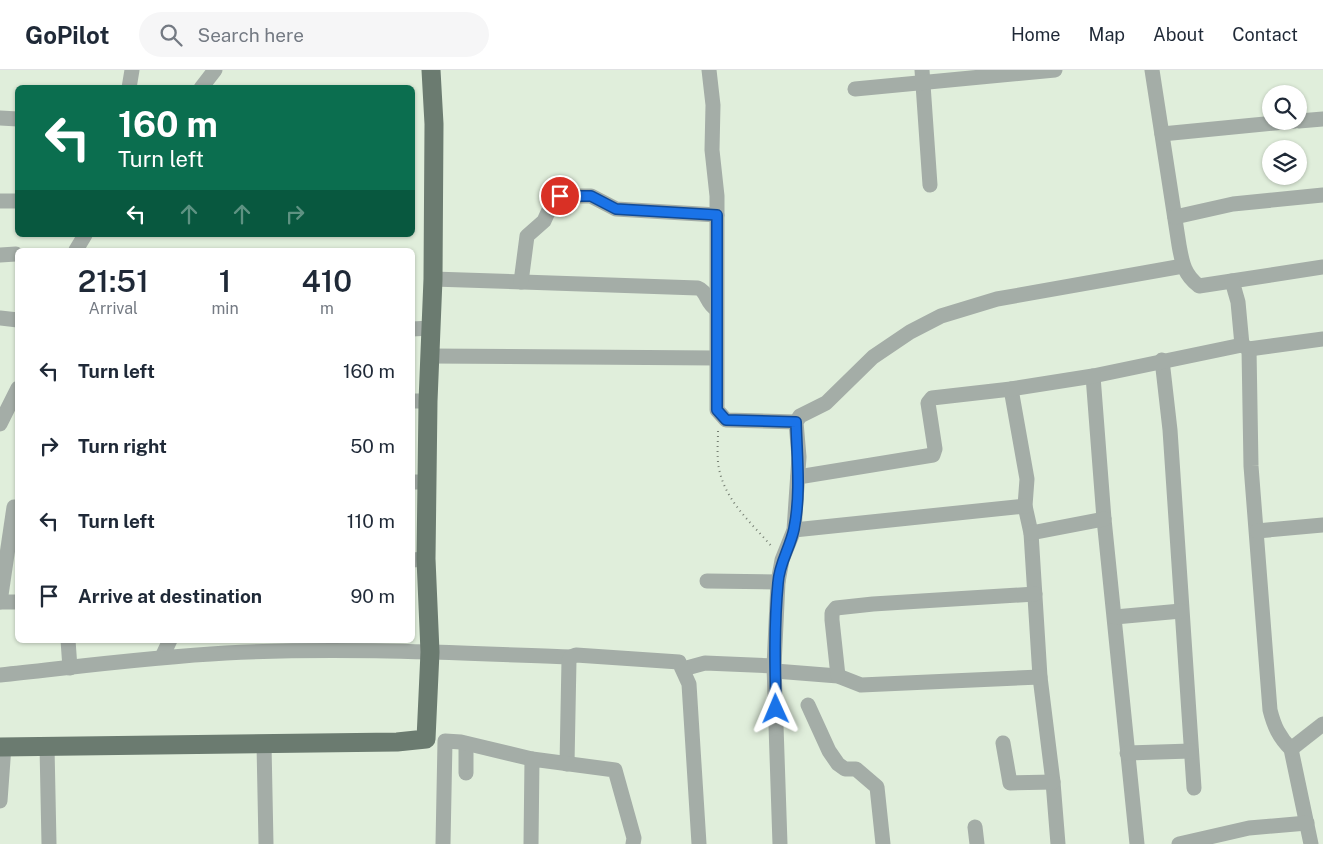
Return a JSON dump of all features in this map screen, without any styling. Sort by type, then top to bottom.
[{"type":"main road","points":[[2,747],[397,742],[426,739],[430,652],[420,560],[420,401],[429,356],[422,328],[433,279],[434,124],[431,70]]},
{"type":"street","points":[[130,85],[132,70]]},
{"type":"street","points":[[203,85],[215,70]]},
{"type":"street","points":[[710,70],[713,105],[712,150],[717,215],[717,410],[720,416],[726,420],[796,422]]},
{"type":"street","points":[[854,89],[922,76],[1055,70]]},
{"type":"street","points":[[1152,70],[1183,266],[1189,279],[1199,286],[1323,267]]},
{"type":"street","points":[[922,76],[930,185]]},
{"type":"street","points":[[0,118],[15,119]]},
{"type":"street","points":[[1307,120],[1323,119]]},
{"type":"street","points":[[1162,134],[1262,124]]},
{"type":"street","points":[[1175,217],[1233,204],[1323,195]]},
{"type":"street","points":[[521,282],[527,236],[544,221],[553,201],[560,196],[591,196],[616,209],[717,215]]},
{"type":"street","points":[[0,201],[15,202]]},
{"type":"street","points":[[77,248],[84,237]]},
{"type":"street","points":[[0,255],[15,254]]},
{"type":"street","points":[[780,844],[774,669],[778,582],[782,560],[794,530],[798,477],[796,422],[800,416],[826,403],[873,357],[910,332],[942,316],[996,299],[1183,266]]},
{"type":"street","points":[[433,279],[698,288],[704,292],[709,305],[716,309]]},
{"type":"street","points":[[1232,281],[1238,302],[1245,347],[1251,466],[1270,710],[1274,726],[1281,739],[1291,748],[1311,844]]},
{"type":"street","points":[[0,318],[15,320]]},
{"type":"street","points":[[798,477],[933,455],[935,449],[929,400],[1093,376],[1162,360],[1245,347],[1323,340]]},
{"type":"street","points":[[429,356],[716,358]]},
{"type":"street","points":[[1162,360],[1170,430],[1194,788]]},
{"type":"street","points":[[1093,376],[1104,519],[1137,844]]},
{"type":"street","points":[[1010,389],[1027,479],[1025,506],[1031,533],[1040,677],[1054,782],[1058,844]]},
{"type":"street","points":[[0,424],[15,394]]},
{"type":"street","points":[[14,506],[12,558],[1,602],[15,602]]},
{"type":"street","points":[[794,530],[1025,506]]},
{"type":"street","points":[[1031,533],[1104,519]]},
{"type":"street","points":[[1257,531],[1323,525]]},
{"type":"street","points":[[707,581],[778,582]]},
{"type":"street","points":[[838,676],[832,620],[832,613],[836,608],[1035,594]]},
{"type":"street","points":[[1115,617],[1181,611]]},
{"type":"street","points":[[68,643],[70,668]]},
{"type":"street","points":[[162,657],[169,643]]},
{"type":"street","points":[[0,675],[162,657],[269,651],[430,652],[571,657],[576,655],[680,662],[689,684],[699,844]]},
{"type":"street","points":[[568,764],[569,660],[571,657]]},
{"type":"street","points":[[683,669],[705,664],[774,669],[838,676],[861,684],[1040,677]]},
{"type":"street","points":[[808,705],[829,751],[838,764],[845,769],[856,769],[877,787],[883,844]]},
{"type":"street","points":[[1291,748],[1323,724]]},
{"type":"street","points":[[426,739],[466,744],[532,759],[615,770],[634,838],[633,844]]},
{"type":"street","points":[[443,844],[444,741]]},
{"type":"street","points":[[1003,743],[1010,783],[1054,782]]},
{"type":"street","points":[[264,744],[266,844]]},
{"type":"street","points":[[466,744],[466,773]]},
{"type":"street","points":[[47,746],[49,844]]},
{"type":"street","points":[[0,800],[2,747]]},
{"type":"street","points":[[1127,753],[1191,751]]},
{"type":"street","points":[[531,844],[532,759]]},
{"type":"street","points":[[1179,844],[1249,828],[1307,823]]},
{"type":"street","points":[[975,827],[977,844]]},
{"type":"path","points":[[720,416],[718,425],[718,462],[724,485],[736,508],[751,522],[782,560]]},
{"type":"route","points":[[560,196],[591,196],[616,209],[717,215],[717,410],[720,416],[726,420],[796,422],[799,458],[794,530],[782,560],[778,582],[774,666],[776,709]]}]
